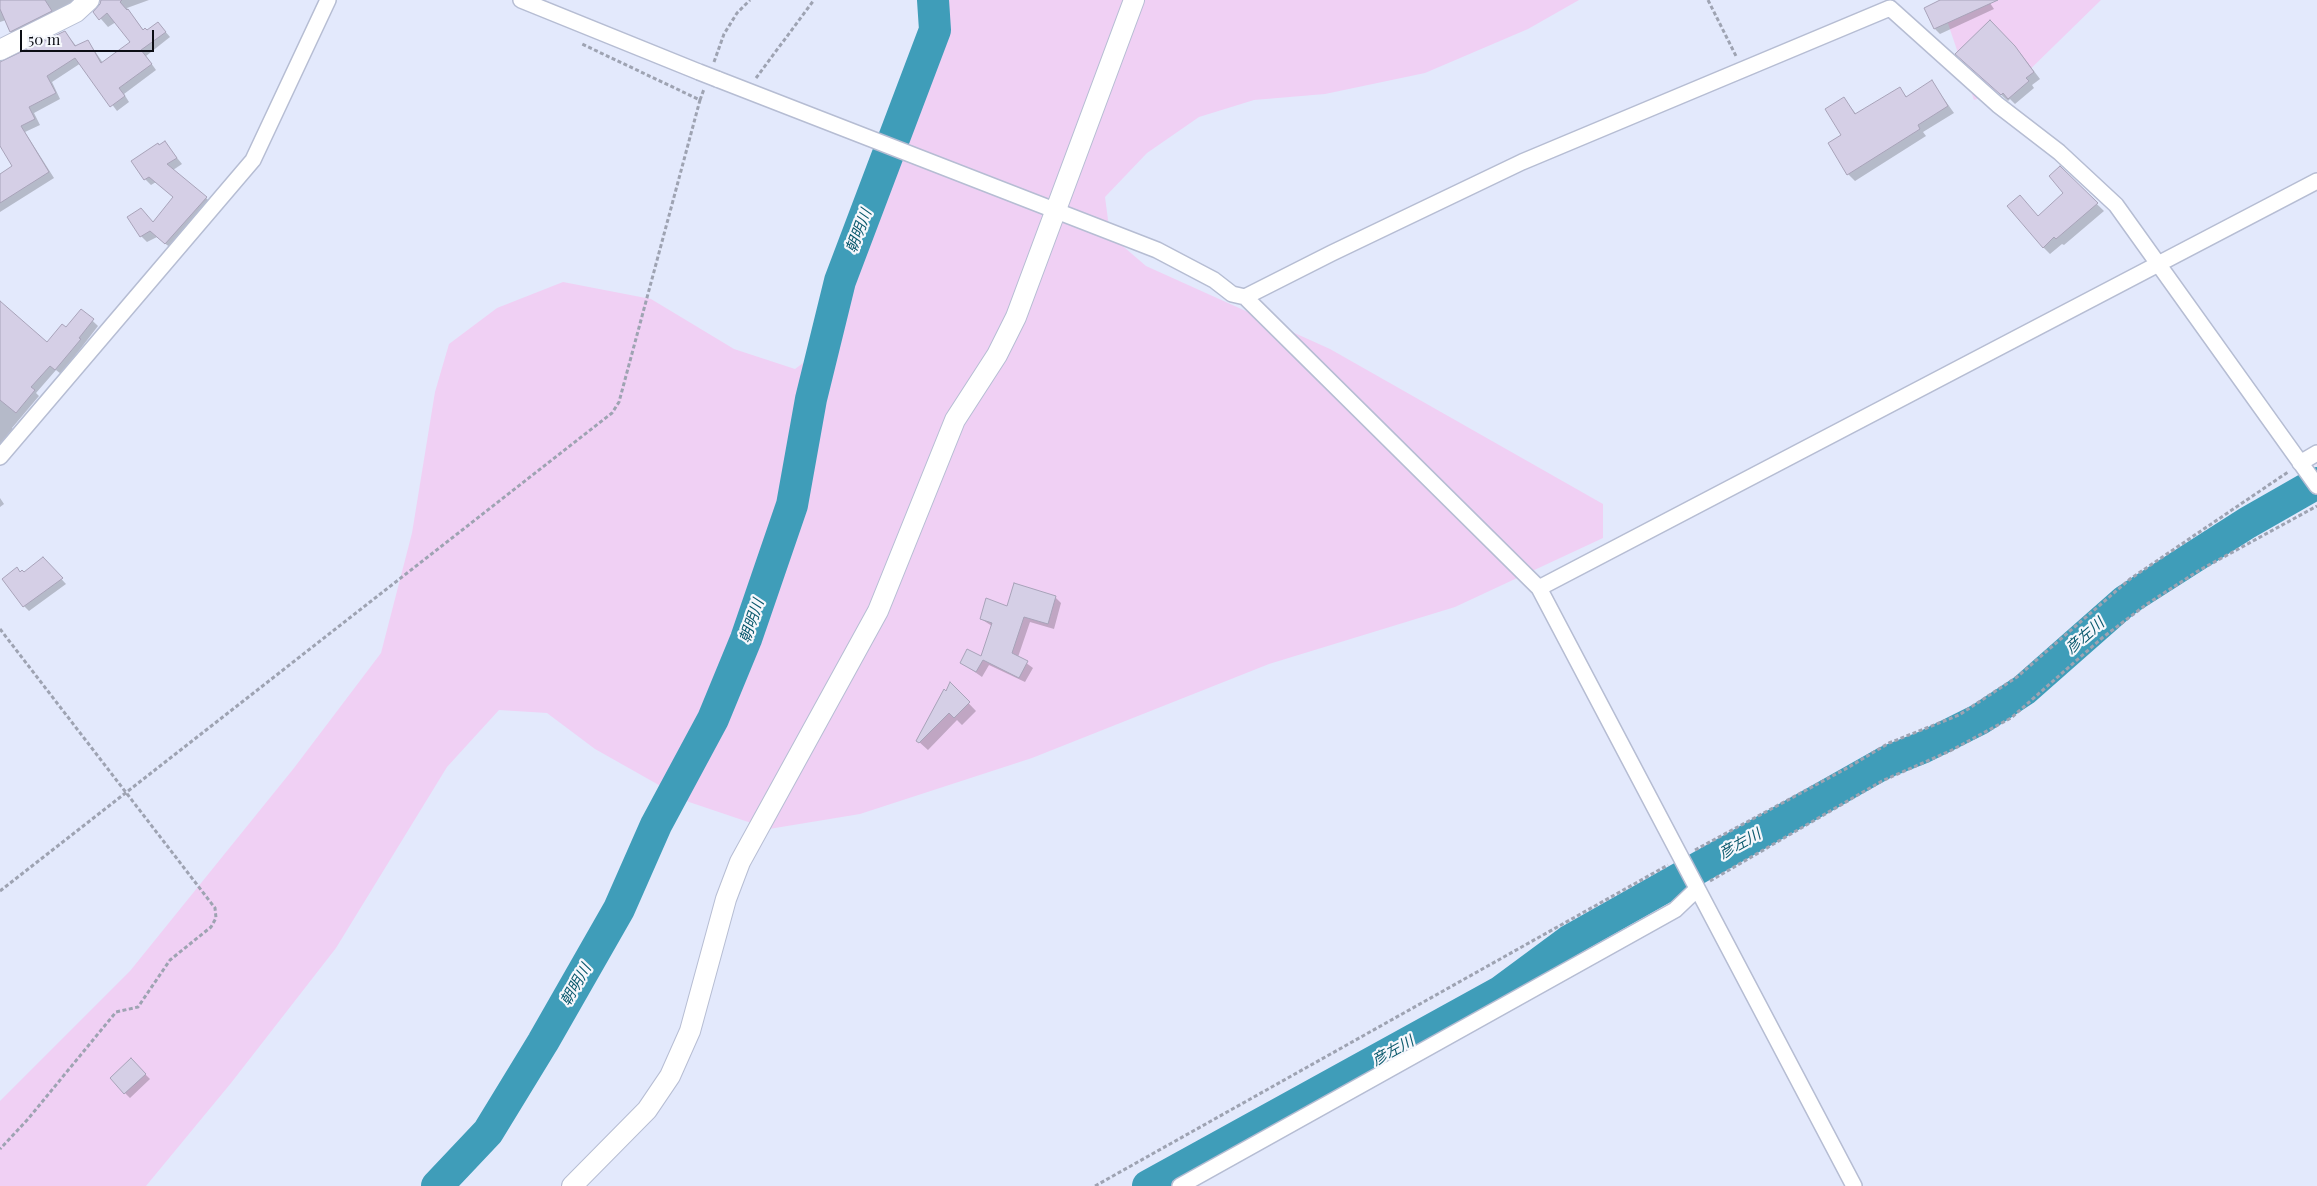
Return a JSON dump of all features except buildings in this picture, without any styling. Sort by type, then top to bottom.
[{"type":"street","points":[[0,50],[76,12],[89,0]]},
{"type":"street","points":[[0,457],[253,160],[328,0]]},
{"type":"street","points":[[521,0],[751,93],[1032,200],[1179,260],[1214,280],[1232,294],[1245,297],[1539,588],[1854,1186]]},
{"type":"street","points":[[572,1186],[648,1110],[670,1076],[690,1031],[726,899],[740,862],[878,611],[955,420],[997,355],[1016,317],[1054,209],[1134,0]]},
{"type":"street","points":[[1245,297],[1332,252],[1522,162],[1890,8],[1998,105],[2059,152],[2116,205],[2317,486]]},
{"type":"street","points":[[1539,588],[2317,181]]},
{"type":"street","points":[[2304,468],[2317,453]]},
{"type":"street","points":[[1180,1186],[1675,910],[1696,887]]},
{"type":"path","points":[[0,891],[612,413],[619,402],[708,75],[724,34],[737,13],[750,0]]},
{"type":"path","points":[[751,93],[814,0]]},
{"type":"path","points":[[1708,0],[1743,70]]},
{"type":"path","points":[[576,41],[700,100]]},
{"type":"path","points":[[1095,1186],[1889,743],[1960,715],[2017,676],[2130,579],[2304,468]]},
{"type":"path","points":[[1696,887],[1882,782],[1950,751],[2011,718],[2102,638],[2147,604],[2198,571],[2317,506]]},
{"type":"path","points":[[0,629],[215,908],[216,918],[210,927],[170,960],[138,1007],[116,1012],[28,1119],[0,1149]]},
{"type":"shaded area","points":[[946,0],[1579,0],[1528,29],[1425,73],[1325,94],[1254,100],[1199,117],[1147,153],[1105,197],[1110,235],[1146,266],[1330,349],[1603,504],[1603,538],[1455,607],[1269,664],[1032,758],[860,814],[769,829],[689,802],[595,749],[547,713],[499,710],[447,767],[336,948],[231,1083],[146,1186],[0,1186],[0,1101],[130,971],[294,768],[381,653],[412,533],[435,392],[449,344],[497,308],[563,282],[651,299],[734,349],[795,369],[823,348],[861,264],[873,199]]},
{"type":"shaded area","points":[[1940,0],[2101,0],[2012,87],[1974,100]]},
{"type":"waterway","name":"朝明川","points":[[437,1186],[488,1132],[543,1042],[619,909],[656,825],[713,719],[746,639],[792,505],[811,399],[840,281],[935,30],[933,0]]},
{"type":"waterway","name":"彦左川","points":[[1148,1186],[1500,992],[1569,941],[1886,762],[1924,747],[1980,719],[2024,690],[2125,601],[2247,523],[2317,483]]}]
